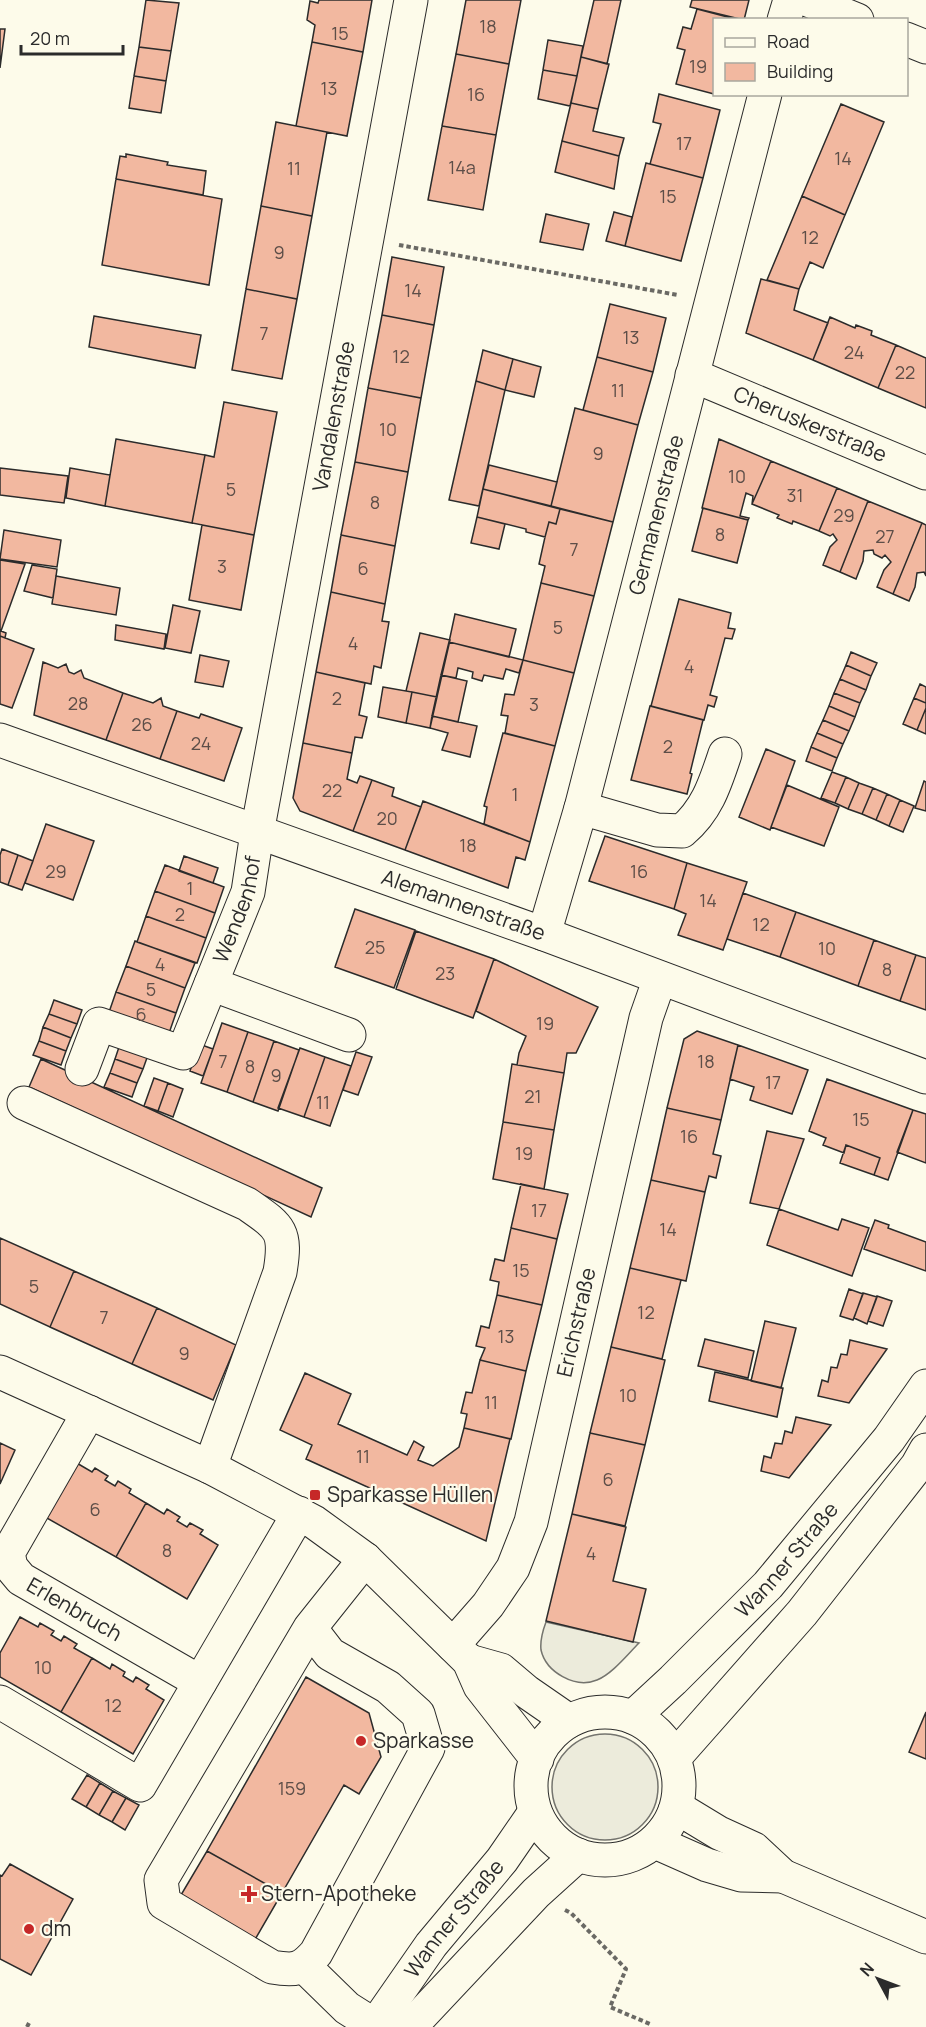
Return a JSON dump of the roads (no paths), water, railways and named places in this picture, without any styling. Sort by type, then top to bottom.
[{"type":"street","name":"Vandalenstraße","points":[[257,833],[411,0]]},
{"type":"street","points":[[785,18],[790,0]]},
{"type":"street","points":[[808,0],[852,18]]},
{"type":"street","points":[[908,40],[926,47]]},
{"type":"street","name":"Germanenstraße","points":[[544,934],[581,808],[764,96]]},
{"type":"street","name":"Cheruskerstraße","points":[[692,375],[926,472]]},
{"type":"street","name":"Alemannenstraße","points":[[0,740],[544,934],[926,1077]]},
{"type":"street","points":[[581,808],[657,830],[682,831],[695,820],[711,797],[725,754]]},
{"type":"street","name":"Wendenhof","points":[[82,1069],[99,1024],[183,1053],[248,892],[257,833]]},
{"type":"street","name":"Erichstraße","points":[[461,1653],[488,1605],[513,1568],[531,1522],[646,1018],[660,978]]},
{"type":"street","name":"Wendenhof","points":[[211,984],[349,1035]]},
{"type":"street","points":[[24,1103],[247,1204],[272,1221],[281,1234],[284,1250],[280,1272],[210,1467]]},
{"type":"street","points":[[0,1372],[210,1467],[314,1522],[365,1559],[461,1653],[480,1686],[537,1759]]},
{"type":"street","name":"Wanner Straße","points":[[633,1717],[768,1585],[889,1439],[926,1386]]},
{"type":"street","name":"Erlenbruch","points":[[88,1412],[8,1553],[10,1567],[21,1579],[200,1682]]},
{"type":"street","name":"Wanner Straße","points":[[674,1758],[802,1613],[926,1450]]},
{"type":"street","points":[[0,1702],[140,1785],[298,1513]]},
{"type":"street","points":[[310,1628],[330,1654],[388,1687],[418,1714],[428,1748],[316,1953],[304,1966],[289,1970],[272,1967],[164,1903],[161,1880],[310,1628],[365,1559]]},
{"type":"street","points":[[461,1653],[501,1670],[527,1692],[569,1721]]},
{"type":"street","points":[[611,1712],[633,1717],[650,1727],[664,1741],[674,1758],[679,1775],[679,1793],[675,1811],[667,1828],[655,1842],[637,1853],[618,1859],[598,1860],[578,1856],[552,1838],[536,1812],[531,1794],[532,1776],[537,1759],[544,1744],[569,1721],[589,1713],[611,1712]]},
{"type":"street","points":[[675,1811],[686,1813],[719,1833],[754,1849],[783,1876],[926,1937]]},
{"type":"street","name":"Wanner Straße","points":[[375,2026],[431,1945],[502,1860],[536,1812]]},
{"type":"street","points":[[655,1842],[707,1865],[741,1875],[783,1876]]},
{"type":"street","name":"Wanner Straße","points":[[410,2027],[536,1893],[578,1856]]},
{"type":"street","points":[[304,1966],[347,2008],[375,2026]]},
{"type":"place","name":"Sparkasse Hüllen","points":[[315,1495]]},
{"type":"place","name":"Sparkasse","points":[[361,1741]]},
{"type":"place","name":"Stern-Apotheke","points":[[249,1894]]},
{"type":"place","name":"dm","points":[[29,1929]]}]
